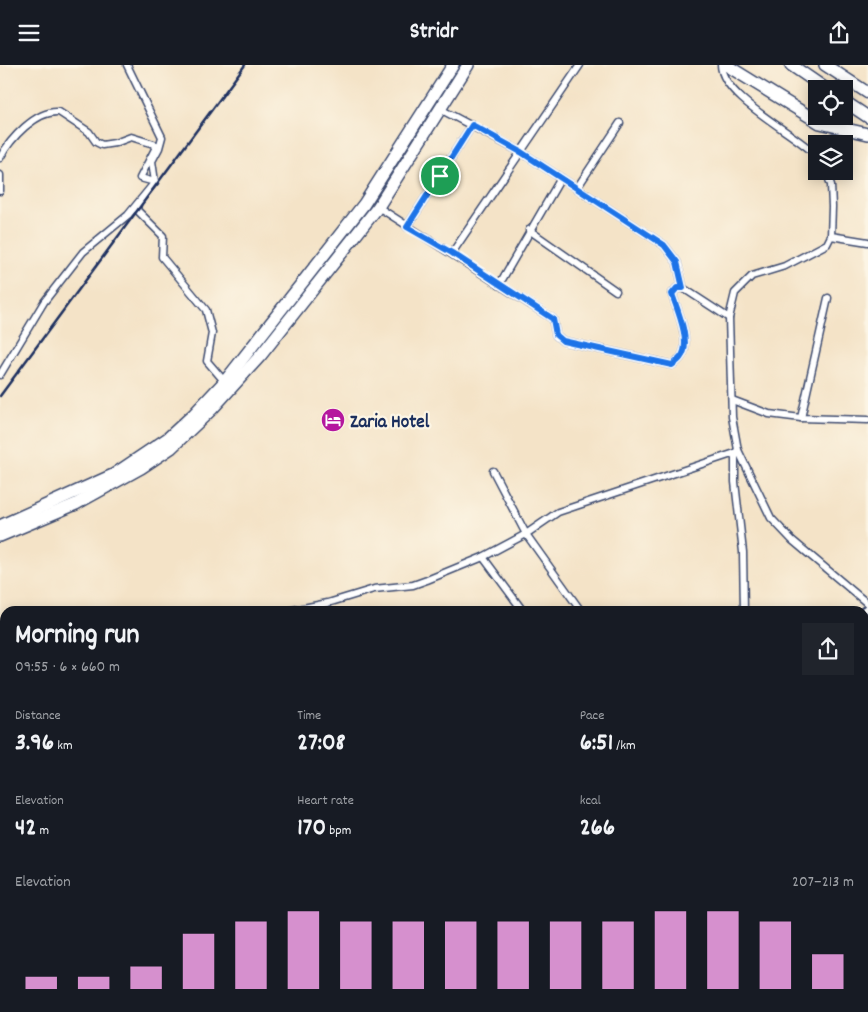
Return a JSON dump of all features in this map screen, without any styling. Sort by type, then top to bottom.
[{"type":"highway","points":[[0,526],[93,485],[133,463],[168,438],[225,382],[364,204],[454,65]]},
{"type":"highway","points":[[0,536],[111,486],[170,448],[235,385],[305,301],[378,207],[468,65]]},
{"type":"highway","points":[[726,65],[820,123],[868,134]]},
{"type":"highway","points":[[791,65],[813,80]]},
{"type":"highway","points":[[825,65],[868,93]]},
{"type":"highway","points":[[853,107],[868,117]]},
{"type":"street","points":[[0,375],[44,301],[84,252],[138,204],[155,182],[152,161],[162,137],[127,65]]},
{"type":"street","points":[[452,253],[580,65]]},
{"type":"street","points":[[721,65],[723,74],[747,103],[808,149]]},
{"type":"street","points":[[440,109],[521,152],[664,245],[677,262],[683,288]]},
{"type":"street","points":[[0,158],[5,149],[26,127],[46,114],[59,112],[89,132],[96,142],[102,145],[115,143],[131,137],[157,145],[140,178],[155,182]]},
{"type":"street","points":[[577,188],[620,123]]},
{"type":"street","points":[[407,227],[472,125]]},
{"type":"street","points":[[0,175],[0,191]]},
{"type":"street","points":[[499,285],[529,230],[561,178]]},
{"type":"street","points":[[744,606],[744,553],[735,482],[737,452],[732,400],[729,318],[736,293],[744,281],[752,276],[785,267],[828,244],[831,236],[831,185],[829,180]]},
{"type":"street","points":[[138,204],[138,210],[163,236],[162,257],[206,310],[212,333],[207,361],[225,382]]},
{"type":"street","points":[[378,207],[553,319],[556,335],[563,341],[672,365],[682,356],[684,345],[683,327],[672,294],[677,288],[683,288],[729,318]]},
{"type":"street","points":[[529,230],[616,291]]},
{"type":"street","points":[[831,236],[868,241]]},
{"type":"street","points":[[801,419],[828,298]]},
{"type":"street","points":[[732,400],[770,413],[801,419],[868,420]]},
{"type":"street","points":[[314,606],[374,589],[413,585],[483,557],[526,534],[558,512],[737,452]]},
{"type":"street","points":[[737,452],[771,518],[792,540],[868,605]]},
{"type":"street","points":[[493,471],[526,534],[577,606]]},
{"type":"street","points":[[483,557],[520,606]]},
{"type":"railway","points":[[0,396],[245,65]]},
{"type":"place","name":"Zaria Hotel","points":[[333,420]]},
{"type":"route","points":[[472,125],[521,152],[664,245],[673,254],[677,262],[683,288],[677,288],[672,294],[683,327],[684,345],[682,356],[672,365],[656,363],[563,341],[556,335],[553,319],[452,253],[407,227],[440,176],[472,125]]}]
